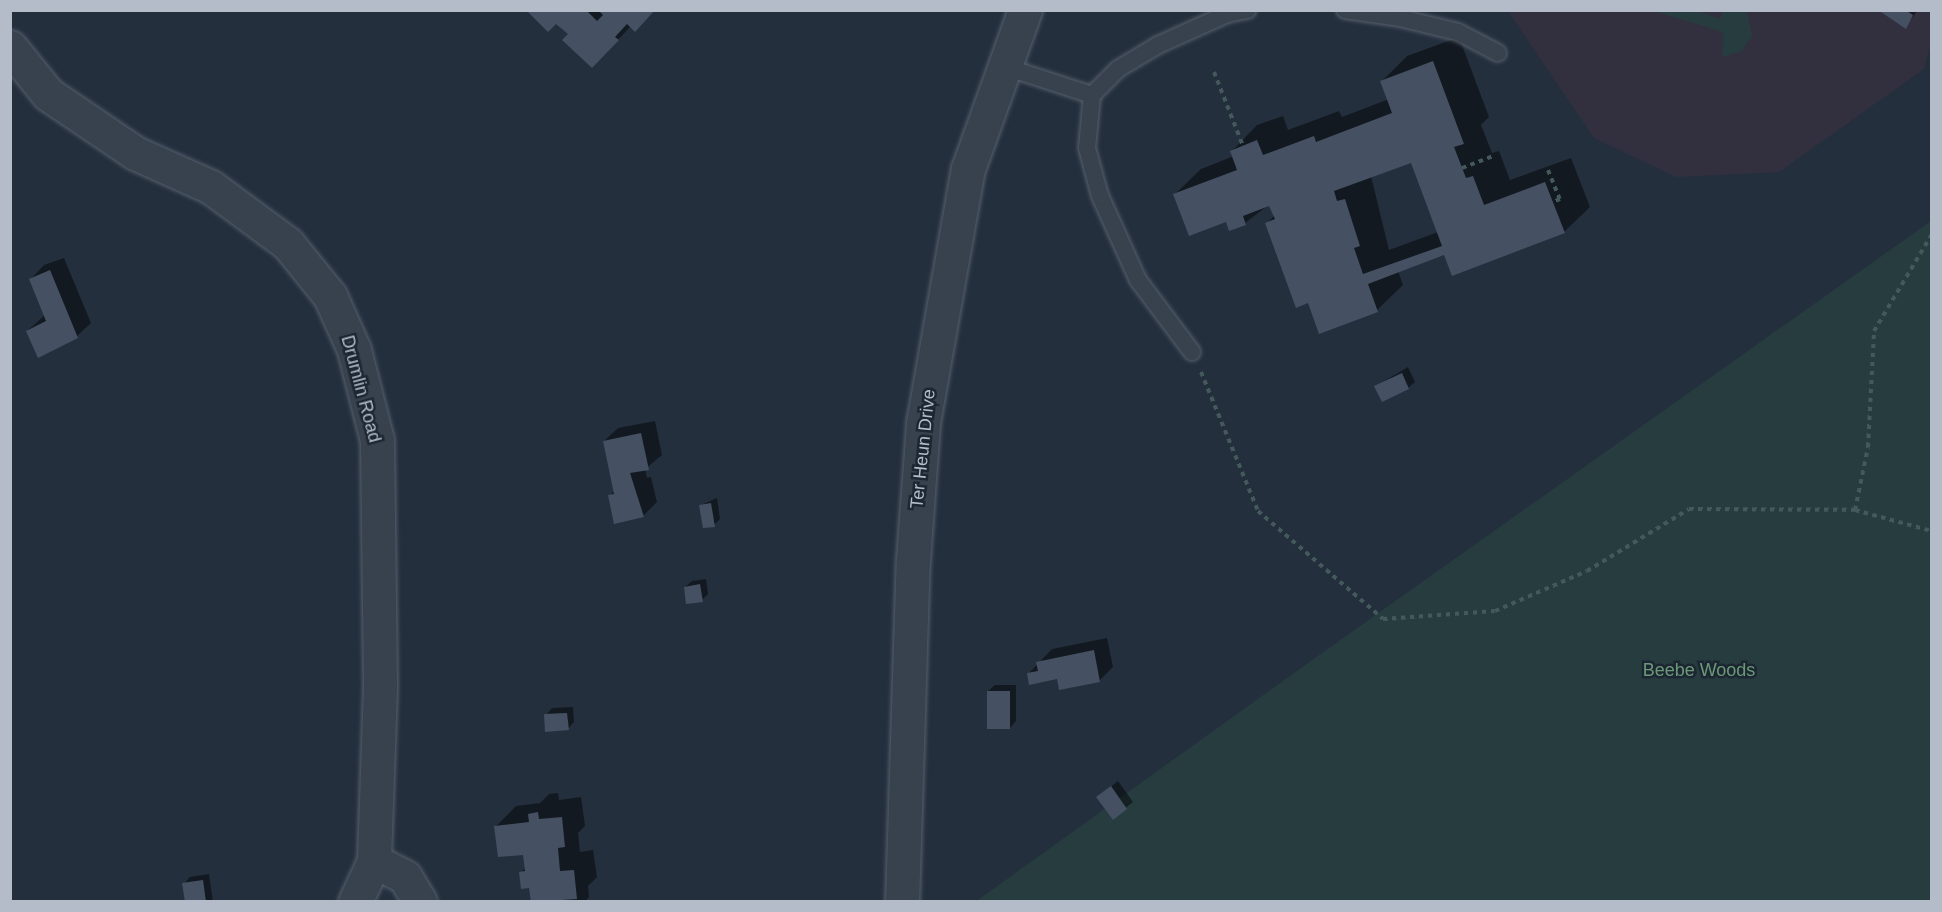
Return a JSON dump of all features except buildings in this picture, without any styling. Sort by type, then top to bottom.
[{"type":"street","name":"Ter Heun Drive","points":[[902,902],[913,560],[923,423],[968,169],[1025,10]]},
{"type":"street","name":"Drumlin Road","points":[[10,47],[48,94],[135,153],[211,187],[288,244],[330,296],[354,351],[377,440],[380,687],[374,861],[355,902]]},
{"type":"street","points":[[374,861],[405,877],[420,902]]},
{"type":"lane","points":[[1192,352],[1138,280],[1100,196],[1087,148],[1092,95],[1118,69],[1158,45],[1227,14],[1248,10]]},
{"type":"lane","points":[[1345,10],[1400,18],[1458,32],[1498,53]]},
{"type":"lane","points":[[1006,67],[1092,95]]},
{"type":"path","points":[[1214,72],[1242,146]]},
{"type":"path","points":[[1462,168],[1493,156]]},
{"type":"path","points":[[1548,170],[1560,200],[1553,202]]},
{"type":"path","points":[[1854,510],[1868,447],[1874,331],[1932,234]]},
{"type":"path","points":[[1192,352],[1258,511],[1383,619],[1495,611],[1587,571],[1689,509],[1854,510],[1932,531]]},
{"type":"shaded area","points":[[1508,11],[1931,11],[1931,42],[1924,69],[1779,172],[1676,177],[1594,138]]},
{"type":"green space","points":[[1653,11],[1697,11],[1720,19],[1723,11],[1747,11],[1752,36],[1742,51],[1722,57],[1723,32]]},
{"type":"green space","name":"Beebe Woods","points":[[1931,221],[1931,901],[975,902],[1315,658]]}]
